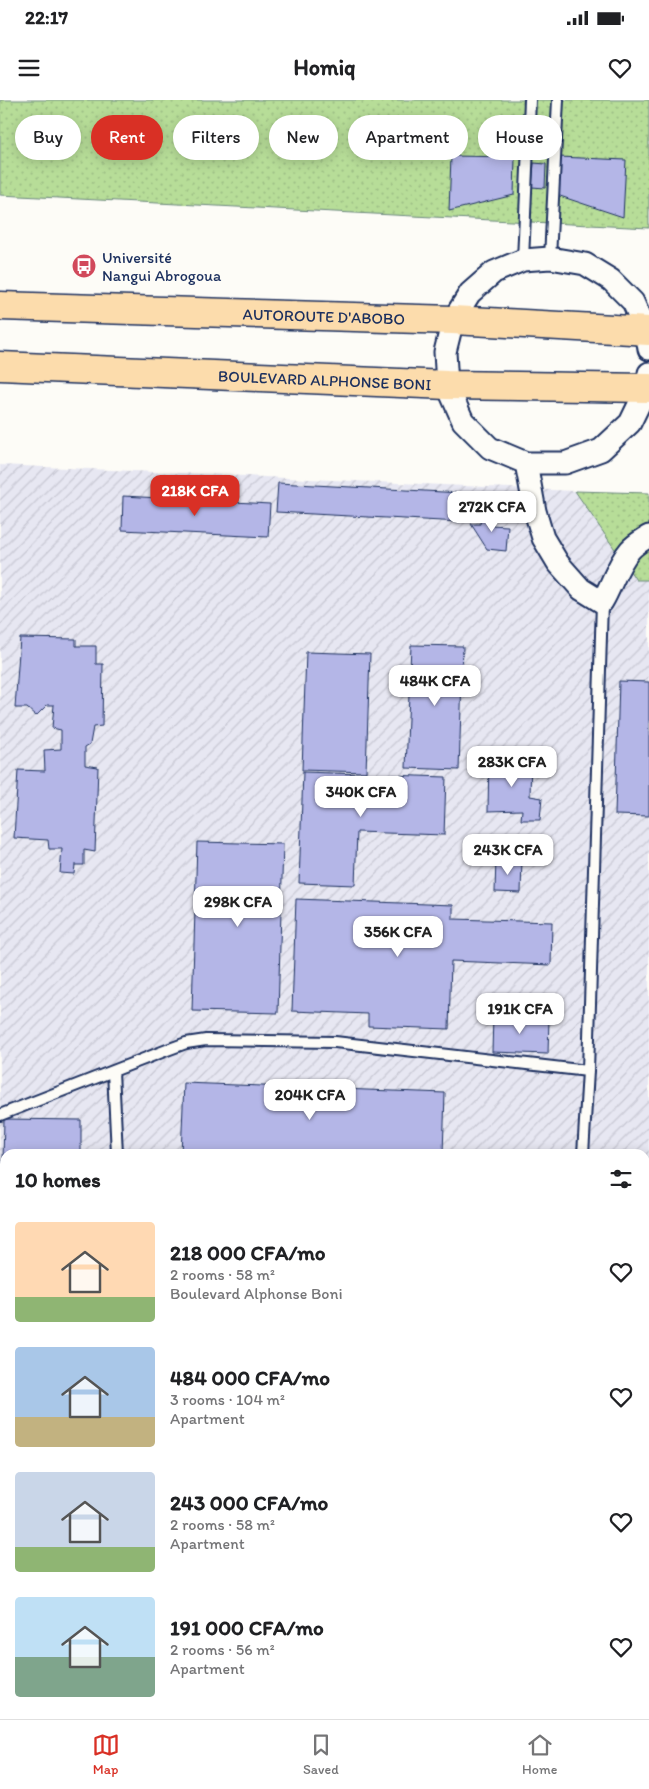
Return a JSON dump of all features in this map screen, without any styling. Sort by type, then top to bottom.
[{"type":"main road","name":"AUTOROUTE D'ABOBO","points":[[0,306],[453,320],[648,337]]},
{"type":"main road","name":"BOULEVARD ALPHONSE BONI","points":[[0,366],[447,385],[648,383]]},
{"type":"street","points":[[648,337],[633,302],[611,280],[585,264],[550,258],[523,260],[494,272],[470,293],[453,320],[445,352],[447,385],[463,420],[490,448],[526,463],[565,464],[601,450],[630,423],[648,383]]},
{"type":"street","points":[[526,463],[534,511],[543,538],[558,563],[581,589],[602,602],[610,589],[618,568],[631,548],[649,536]]},
{"type":"lane","points":[[523,260],[530,100]]},
{"type":"lane","points":[[550,258],[558,100]]},
{"type":"lane","points":[[583,1149],[588,1071],[602,602]]},
{"type":"lane","points":[[0,1115],[186,1043],[206,1040],[250,1039],[335,1042],[588,1071]]},
{"type":"lane","points":[[113,1071],[117,1149]]},
{"type":"shaded area","points":[[0,465],[575,491],[636,580],[649,580],[649,1149],[0,1149]]},
{"type":"green space","points":[[0,100],[649,100],[649,228],[0,195]]},
{"type":"green space","points":[[575,491],[649,493],[649,580],[636,580]]},
{"type":"building","points":[[468,156],[478,156],[478,160],[515,160],[514,195],[449,211],[451,160],[468,160]]},
{"type":"building","points":[[562,157],[626,160],[623,217],[557,195],[559,160],[562,160]]},
{"type":"building","points":[[534,163],[546,164],[545,188],[532,187]]},
{"type":"building","points":[[278,483],[461,493],[460,522],[276,512]]},
{"type":"building","points":[[123,496],[270,504],[268,537],[122,530]]},
{"type":"building","points":[[481,512],[491,512],[490,525],[508,526],[506,551],[487,549],[471,524],[480,524]]},
{"type":"building","points":[[20,638],[76,639],[76,646],[96,646],[96,664],[103,664],[102,726],[93,727],[90,744],[85,747],[85,765],[98,767],[95,852],[84,850],[84,865],[75,865],[74,874],[60,873],[62,849],[49,849],[48,840],[14,838],[18,770],[45,771],[44,750],[61,749],[61,730],[52,728],[54,705],[47,705],[36,716],[27,708],[15,708]]},
{"type":"building","points":[[411,645],[463,646],[459,770],[406,768]]},
{"type":"building","points":[[306,652],[370,654],[366,772],[302,770]]},
{"type":"building","points":[[619,681],[649,682],[649,816],[615,815]]},
{"type":"building","points":[[489,757],[531,760],[530,796],[542,798],[540,820],[521,820],[522,810],[488,811]]},
{"type":"building","points":[[303,772],[446,777],[444,835],[357,832],[355,885],[299,883]]},
{"type":"building","points":[[197,842],[283,844],[278,1013],[192,1011]]},
{"type":"building","points":[[496,858],[522,859],[521,893],[495,892]]},
{"type":"building","points":[[296,899],[453,905],[453,919],[552,922],[551,965],[451,961],[449,1029],[368,1026],[368,1014],[292,1011]]},
{"type":"building","points":[[493,1016],[549,1018],[548,1054],[492,1052]]},
{"type":"building","points":[[184,1083],[445,1093],[443,1149],[181,1149]]},
{"type":"building","points":[[4,1119],[81,1120],[81,1149],[3,1149]]},
{"type":"place","name":"Université Nangui Abrogoua","points":[[84,266]]}]
